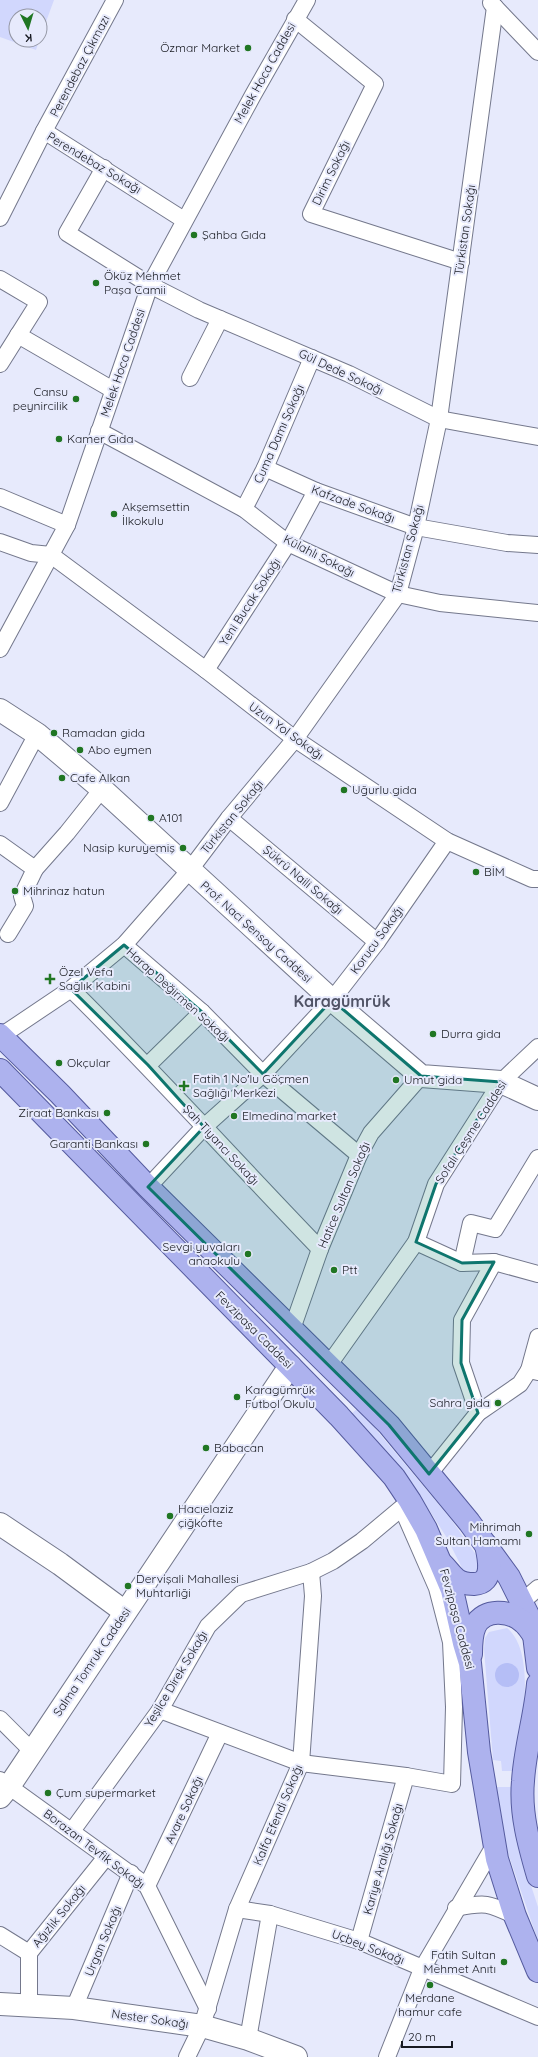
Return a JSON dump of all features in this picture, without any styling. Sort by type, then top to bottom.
[{"type":"main road","points":[[0,1036],[60,1094],[148,1187],[389,1425],[485,1542],[509,1577],[530,1594],[536,1635],[538,1668]]},
{"type":"main road","name":"Fevzipaşa Caddesi","points":[[0,1070],[290,1366],[379,1460],[406,1504],[426,1529],[452,1590],[470,1663],[479,1752],[494,1846],[514,1916],[538,1971]]},
{"type":"main road","points":[[290,1366],[295,1361],[302,1360],[308,1363],[342,1396],[360,1397]]},
{"type":"main road","points":[[441,1562],[456,1579],[468,1584],[478,1584],[486,1578],[489,1572],[490,1565],[485,1542]]},
{"type":"main road","points":[[470,1663],[471,1638],[475,1625],[484,1616],[494,1612],[516,1617],[524,1622],[536,1635]]},
{"type":"main road","points":[[538,1684],[535,1714],[524,1769],[522,1794],[526,1835],[538,1876]]},
{"type":"street","name":"Perendebaz Çıkmazı","points":[[44,131],[115,0]]},
{"type":"street","name":"Melek Hoca Caddesi","points":[[2,640],[67,525],[150,284],[295,18],[307,0]]},
{"type":"street","points":[[492,4],[538,52]]},
{"type":"street","name":"Türkistan Sokağı","points":[[0,1036],[72,989],[124,946],[189,871],[229,818],[295,739],[398,594],[416,527],[439,419],[461,262],[492,4]]},
{"type":"street","name":"Dirim Sokağı","points":[[295,18],[375,84],[312,214],[461,262]]},
{"type":"street","name":"Perendebaz Sokağı","points":[[0,218],[44,131],[184,220]]},
{"type":"street","name":"Gül Dede Sokağı","points":[[104,168],[67,233],[150,284],[220,319],[349,374],[439,419],[538,437]]},
{"type":"street","points":[[0,279],[40,302],[0,364]]},
{"type":"street","points":[[190,378],[220,319]]},
{"type":"street","points":[[18,335],[113,390]]},
{"type":"street","name":"Cuma Damı Sokağı","points":[[244,509],[266,468],[312,358]]},
{"type":"street","name":"Külahlı Sokağı","points":[[99,431],[244,509],[288,543],[398,594],[440,603],[538,613]]},
{"type":"street","name":"Kafzade Sokağı","points":[[266,468],[316,491],[416,527],[507,543],[538,545]]},
{"type":"street","name":"Yeni Bucak Sokağı","points":[[206,670],[288,543],[316,491]]},
{"type":"street","points":[[0,497],[67,525]]},
{"type":"street","points":[[0,542],[30,552],[51,555]]},
{"type":"street","name":"Uzun Yol Sokağı","points":[[51,555],[206,670],[295,739],[447,842],[532,878],[538,879]]},
{"type":"street","name":"Prof. Naci Şensoy Caddesi","points":[[0,710],[37,734],[102,790],[332,1000],[421,1076]]},
{"type":"street","points":[[0,803],[37,734]]},
{"type":"street","points":[[8,934],[25,906],[22,896],[35,869],[102,790]]},
{"type":"street","name":"Şükrü Naili Sokağı","points":[[229,818],[377,942]]},
{"type":"street","name":"Korucu Sokağı","points":[[148,1187],[204,1127],[263,1074],[332,1000],[377,942],[447,842]]},
{"type":"street","points":[[0,844],[35,869]]},
{"type":"street","name":"Harap Değirmen Sokağı","points":[[124,946],[202,1012],[263,1074],[359,1154]]},
{"type":"street","name":"Şah Tiyancı Sokağı","points":[[72,989],[148,1065],[204,1127],[320,1249]]},
{"type":"street","points":[[148,1065],[202,1012]]},
{"type":"street","name":"Sofalı Çeşme Caddesi","points":[[328,1366],[416,1242],[436,1184],[501,1082],[538,1047]]},
{"type":"street","points":[[421,1076],[501,1082],[538,1099]]},
{"type":"street","name":"Hatice Sultan Sokağı","points":[[292,1329],[320,1249],[359,1154],[371,1133],[421,1076]]},
{"type":"street","points":[[462,1263],[471,1223],[495,1229],[538,1158]]},
{"type":"street","points":[[416,1242],[462,1263],[494,1262],[538,1274]]},
{"type":"street","points":[[478,1413],[461,1363],[462,1320],[494,1262]]},
{"type":"street","points":[[429,1474],[478,1413],[520,1384],[534,1371],[538,1336]]},
{"type":"street","name":"Salma Tomruk Caddesi","points":[[3,1787],[32,1751],[290,1366]]},
{"type":"street","points":[[160,1710],[301,1763],[406,1776],[452,1784],[454,1707],[451,1642],[437,1588],[406,1504]]},
{"type":"street","name":"Yeşilce Direk Sokağı","points":[[72,1831],[160,1710],[208,1626],[241,1594],[311,1572],[345,1553],[406,1504]]},
{"type":"street","points":[[0,1524],[60,1564],[125,1612]]},
{"type":"street","name":"Kalfa Efendi Sokağı","points":[[187,2057],[205,2018],[237,1909],[301,1763],[313,1596],[311,1572]]},
{"type":"street","points":[[0,1719],[32,1751]]},
{"type":"street","name":"Avare Sokağı","points":[[147,1886],[220,1733]]},
{"type":"street","name":"Kariye Aralığı Sokağı","points":[[359,1941],[406,1776]]},
{"type":"street","name":"Borazan Tevfik Sokağı","points":[[3,1787],[72,1831],[147,1886],[205,2018]]},
{"type":"street","points":[[386,2057],[422,1969],[456,1908],[494,1846]]},
{"type":"street","name":"Ağızlık Sokağı","points":[[29,2005],[29,1953],[106,1857]]},
{"type":"street","name":"Urgan Sokağı","points":[[74,2008],[130,1873]]},
{"type":"street","points":[[456,1908],[478,1904],[494,1905],[514,1916]]},
{"type":"street","name":"Uçbey Sokağı","points":[[237,1909],[270,1914],[359,1941],[538,2017]]},
{"type":"street","points":[[248,2039],[270,1914]]},
{"type":"street","points":[[0,1935],[29,1953]]},
{"type":"street","name":"Nester Sokağı","points":[[0,2004],[205,2018],[248,2039],[296,2057]]},
{"type":"highlighted area","points":[[124,945],[202,1012],[263,1074],[332,1000],[421,1076],[501,1082],[436,1184],[416,1242],[462,1263],[494,1262],[462,1320],[461,1363],[478,1413],[429,1474],[389,1425],[148,1187],[204,1127],[148,1065],[71,989]]},
{"type":"shaded area","points":[[0,0],[54,0],[48,16],[48,8],[8,8],[8,40],[0,37]]},
{"type":"shaded area","points":[[358,1408],[450,1518],[479,1559],[480,1570],[474,1575],[464,1572],[447,1538],[401,1470],[350,1415]]},
{"type":"shaded area","points":[[507,1628],[516,1640],[522,1656],[525,1675],[523,1716],[513,1771],[502,1771],[501,1761],[493,1760],[484,1649],[485,1638],[489,1632]]},
{"type":"shaded area","points":[[507,1663],[516,1666],[519,1675],[516,1684],[507,1687],[498,1684],[495,1675],[498,1666]]},
{"type":"shaded area","points":[[495,1787],[512,1787],[526,1870],[538,1907],[538,1941],[507,1850]]},
{"type":"place","name":"Özmar Market","points":[[248,48]]},
{"type":"place","name":"Şahba Gıda","points":[[194,235]]},
{"type":"place","name":"Öküz Mehmet Paşa Camii","points":[[96,283]]},
{"type":"place","name":"Cansu peynircilik","points":[[76,399]]},
{"type":"place","name":"Kamer Gıda","points":[[59,439]]},
{"type":"place","name":"Akşemsettin İlkokulu","points":[[114,514]]},
{"type":"place","name":"Ramadan gida","points":[[54,733]]},
{"type":"place","name":"Abo eymen","points":[[80,750]]},
{"type":"place","name":"Cafe Alkan","points":[[62,778]]},
{"type":"place","name":"Uğurlu gida","points":[[344,790]]},
{"type":"place","name":"A101","points":[[151,818]]},
{"type":"place","name":"Nasip kuruyemiş","points":[[183,848]]},
{"type":"place","name":"BİM","points":[[476,872]]},
{"type":"place","name":"Mihrinaz hatun","points":[[15,891]]},
{"type":"place","name":"Özel Vefa Sağlık Kabini","points":[[50,979]]},
{"type":"place","name":"Durra gida","points":[[433,1034]]},
{"type":"place","name":"Okçular","points":[[59,1063]]},
{"type":"place","name":"Umut gida","points":[[396,1080]]},
{"type":"place","name":"Fatih 1 No'lu Göçmen Sağlığı Merkezi","points":[[184,1086]]},
{"type":"place","name":"Ziraat Bankası","points":[[107,1113]]},
{"type":"place","name":"Elmedina market","points":[[234,1116]]},
{"type":"place","name":"Garanti Bankası","points":[[146,1144]]},
{"type":"place","name":"Sevgi yuvaları anaokulu","points":[[248,1254]]},
{"type":"place","name":"Ptt","points":[[334,1270]]},
{"type":"place","name":"Karagümrük Futbol Okulu","points":[[237,1397]]},
{"type":"place","name":"Sahra gida","points":[[498,1403]]},
{"type":"place","name":"Babacan","points":[[206,1448]]},
{"type":"place","name":"Hacıelaziz çiğkofte","points":[[170,1516]]},
{"type":"place","name":"Mihrimah Sultan Hamamı","points":[[529,1534]]},
{"type":"place","name":"Dervişali Mahallesi Muhtarliği","points":[[128,1586]]},
{"type":"place","name":"Çum supermarket","points":[[48,1793]]},
{"type":"place","name":"Fatih Sultan Mehmet Anıtı","points":[[504,1962]]},
{"type":"place","name":"Merdane hamur cafe","points":[[430,1985]]},
{"type":"district","name":"Karagümrük","points":[[342,1001]]}]
